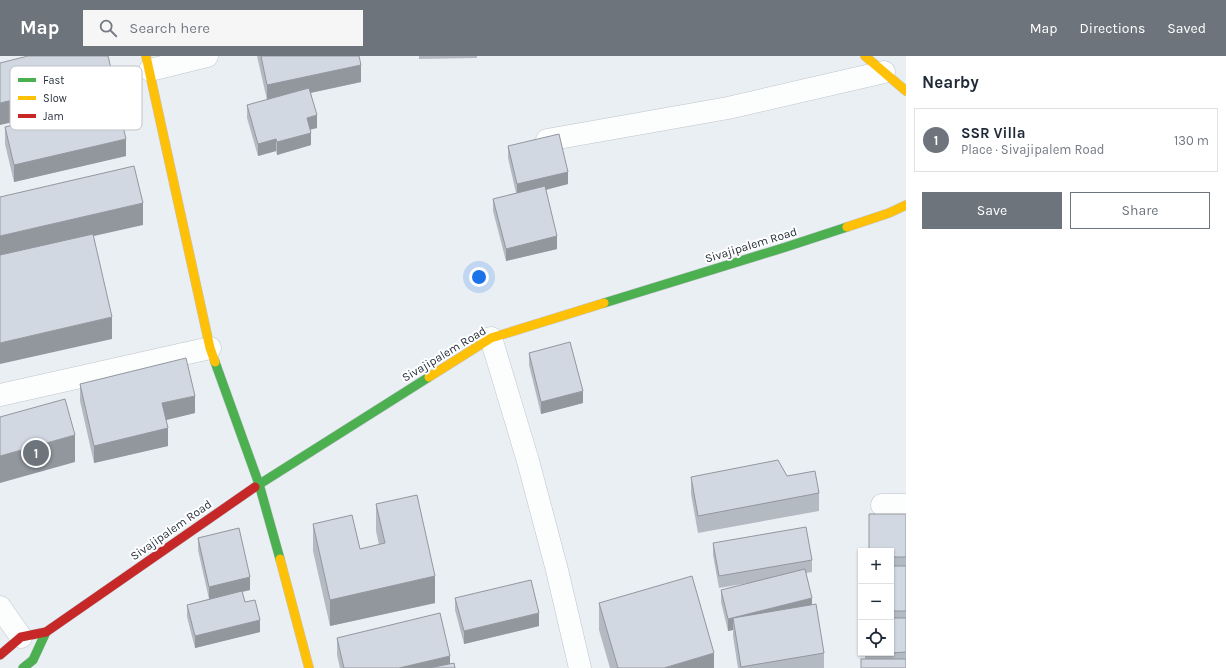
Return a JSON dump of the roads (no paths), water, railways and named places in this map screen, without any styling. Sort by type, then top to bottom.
[{"type":"main road","points":[[865,56],[906,91]]},
{"type":"main road","points":[[148,63],[210,348],[259,484],[309,668]]},
{"type":"main road","name":"Sivajipalem Road","points":[[0,655],[21,637],[46,632],[259,484],[491,338],[889,214],[906,205]]},
{"type":"main road","points":[[23,668],[33,660],[46,632]]},
{"type":"street","points":[[148,63],[207,56]]},
{"type":"street","points":[[547,140],[728,108],[884,72]]},
{"type":"street","points":[[491,338],[528,461],[557,570],[580,668]]},
{"type":"street","points":[[0,395],[210,348]]},
{"type":"street","points":[[882,505],[906,505]]},
{"type":"street","points":[[0,607],[21,637]]},
{"type":"place","name":"SSR Villa","points":[[36,453]]}]
